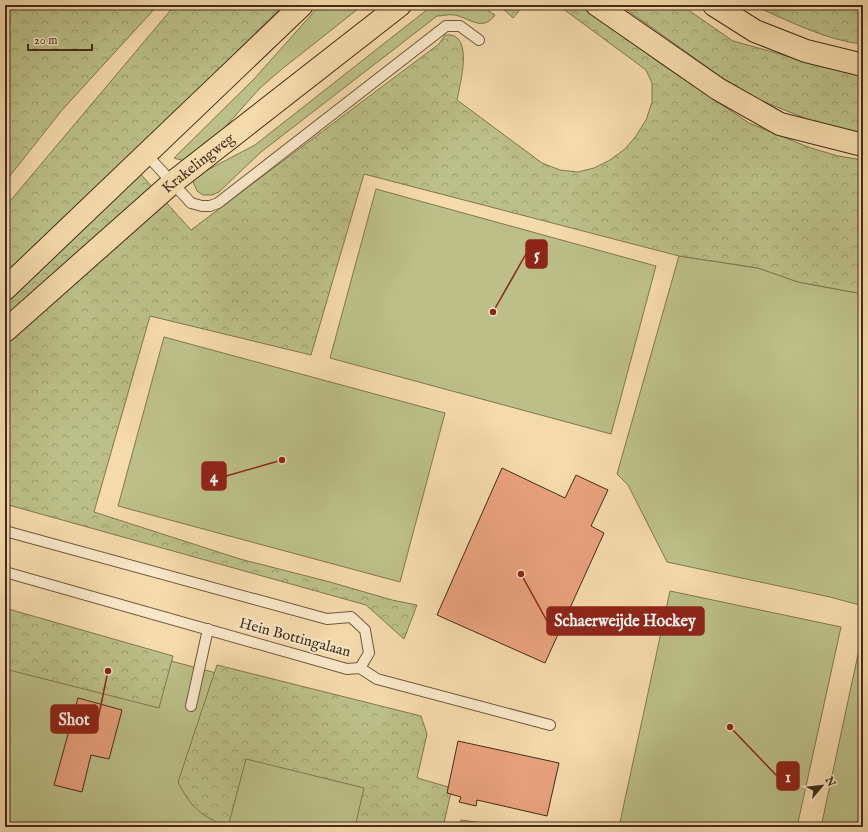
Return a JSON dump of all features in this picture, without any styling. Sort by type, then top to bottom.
[{"type":"main road","points":[[5,289],[302,5]]},
{"type":"main road","name":"Krakelingweg","points":[[5,330],[172,183],[400,5]]},
{"type":"main road","points":[[596,5],[718,89],[780,124],[863,146]]},
{"type":"main road","points":[[714,5],[755,31],[806,51],[863,64]]},
{"type":"lane","points":[[146,154],[191,203],[202,206],[210,206],[218,203],[446,26],[460,26],[479,40]]},
{"type":"lane","name":"Hein Bottingalaan","points":[[5,531],[327,619],[352,617],[365,630],[369,653],[360,668],[347,669],[208,628],[5,572]]},
{"type":"lane","points":[[191,706],[208,628]]},
{"type":"lane","points":[[360,668],[377,678],[550,725]]},
{"type":"green space","points":[[5,5],[158,5],[62,110],[5,182]]},
{"type":"green space","points":[[175,5],[284,5],[127,159],[191,230],[439,44],[445,35],[454,36],[460,41],[463,50],[462,71],[457,100],[542,163],[560,170],[578,172],[594,168],[610,160],[625,149],[636,136],[646,120],[652,102],[652,83],[646,70],[558,5],[581,5],[661,64],[749,123],[808,147],[838,156],[863,160],[863,294],[798,282],[758,268],[679,256],[364,174],[311,355],[150,316],[94,512],[240,559],[330,582],[392,600],[417,605],[404,639],[366,605],[5,504],[5,207]]},
{"type":"green space","points":[[320,5],[363,5],[260,88],[211,143],[188,162],[174,158],[254,79]]},
{"type":"green space","points":[[433,5],[479,5],[495,15],[485,23],[475,22],[454,15],[437,16],[261,152],[219,192],[212,195],[203,195],[197,191],[193,182],[196,176],[255,145]]},
{"type":"green space","points":[[499,5],[524,5],[513,18]]},
{"type":"green space","points":[[620,5],[681,5],[733,41],[805,61],[863,71],[863,134],[817,123],[762,101],[727,81]]},
{"type":"green space","points":[[752,5],[863,5],[863,44],[849,42],[820,34]]},
{"type":"green space","points":[[376,189],[656,266],[611,434],[330,358]]},
{"type":"green space","points":[[679,256],[758,268],[798,282],[863,294],[863,606],[830,597],[667,562],[628,485],[617,474]]},
{"type":"green space","points":[[164,337],[445,413],[400,582],[118,506]]},
{"type":"green space","points":[[670,591],[841,627],[797,827],[619,827]]},
{"type":"green space","points":[[5,608],[173,656],[159,708],[5,669]]},
{"type":"green space","points":[[5,617],[416,726],[401,795],[434,827],[5,827]]},
{"type":"green space","points":[[863,631],[863,827],[821,827]]},
{"type":"green space","points":[[217,665],[421,716],[427,734],[417,778],[452,788],[443,827],[355,827],[364,788],[246,759],[228,827],[204,815],[188,799],[178,782]]},
{"type":"green space","points":[[461,820],[512,827],[460,827]]},
{"type":"building","points":[[502,468],[565,498],[576,475],[608,490],[591,526],[604,533],[545,663],[437,615]]},
{"type":"building","points":[[78,698],[122,710],[109,759],[91,755],[82,792],[54,785]]},
{"type":"building","points":[[458,741],[559,763],[547,816],[477,800],[476,806],[459,802],[461,797],[447,793]]},
{"type":"place","name":"5","points":[[493,312]]},
{"type":"place","name":"4","points":[[282,460]]},
{"type":"place","name":"Schaerweijde Hockey","points":[[521,574]]},
{"type":"place","name":"Shot","points":[[108,671]]},
{"type":"place","name":"1","points":[[730,727]]}]
